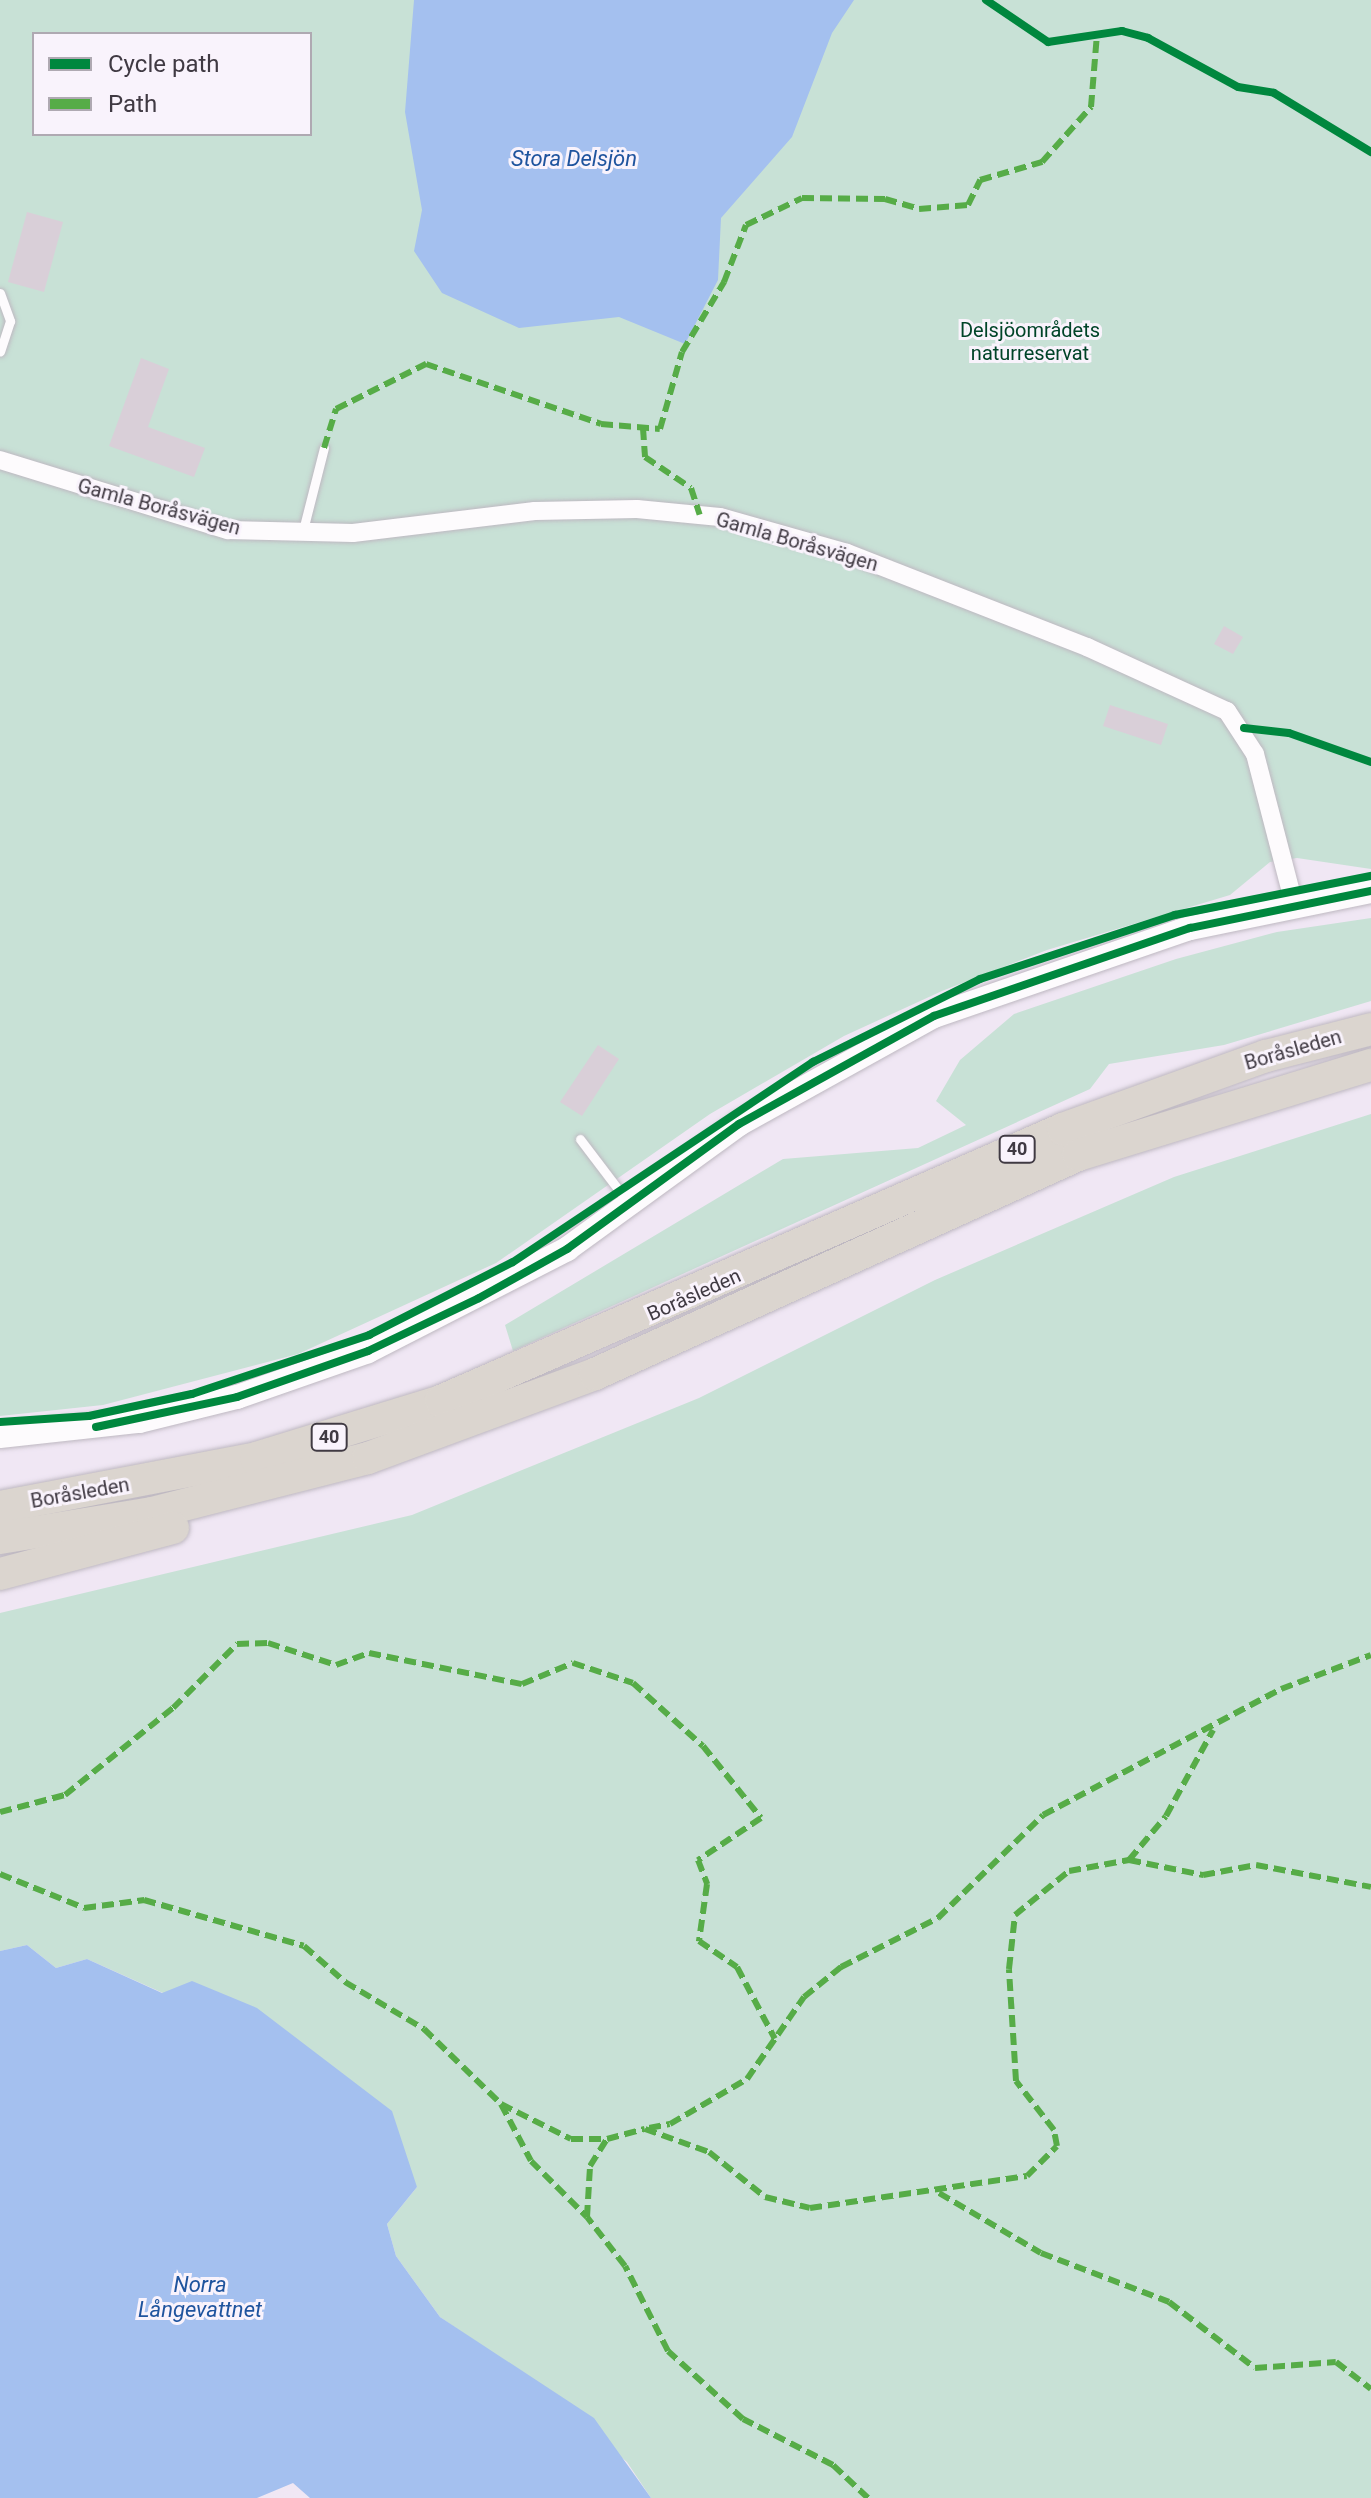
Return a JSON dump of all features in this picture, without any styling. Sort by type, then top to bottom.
[{"type":"highway","name":"Boråsleden","points":[[0,1507],[95,1492],[256,1458],[441,1401],[1063,1129],[1266,1056],[1371,1029]]},
{"type":"highway","name":"Boråsleden","points":[[0,1538],[152,1513],[368,1458],[595,1374],[1078,1155],[1371,1065]]},
{"type":"highway","points":[[0,1574],[229,1513],[368,1458]]},
{"type":"highway","points":[[0,1493],[95,1492]]},
{"type":"street","name":"Gamla Boråsvägen","points":[[0,460],[228,530],[302,534],[637,509],[720,517],[847,553],[1087,647],[1227,711],[1255,754],[1294,904]]},
{"type":"street","points":[[0,1436],[139,1421],[237,1397],[368,1351],[567,1249],[739,1124],[934,1016],[1073,964],[1294,904],[1371,891]]},
{"type":"lane","points":[[0,293],[10,321],[0,351]]},
{"type":"lane","points":[[302,534],[324,448]]},
{"type":"lane","points":[[580,1139],[629,1204]]},
{"type":"green space","name":"Delsjöområdets naturreservat","points":[[0,0],[1371,0],[1371,869],[1297,858],[1270,862],[1230,895],[1047,950],[942,991],[844,1036],[710,1114],[496,1263],[298,1354],[103,1405],[0,1416]]},
{"type":"green space","points":[[1371,918],[1371,1001],[1224,1045],[1109,1064],[1090,1089],[513,1351],[505,1325],[783,1159],[918,1148],[966,1125],[936,1101],[960,1060],[1014,1014],[1176,959],[1277,932]]},
{"type":"green space","points":[[1371,1114],[1371,2498],[651,2498],[627,2462],[516,2369],[440,2317],[396,2256],[387,2224],[417,2187],[163,1993],[87,1959],[56,1968],[27,1945],[0,1951],[0,1613],[412,1515],[699,1398],[935,1280],[1174,1177]]},
{"type":"water","name":"Stora Delsjön","points":[[414,0],[854,0],[832,33],[792,137],[721,218],[718,280],[685,344],[619,317],[519,328],[442,293],[414,251],[422,210],[405,112]]},
{"type":"water","name":"Norra Långevattnet","points":[[27,1945],[56,1968],[87,1959],[162,1993],[192,1981],[257,2008],[392,2111],[417,2187],[387,2224],[396,2256],[440,2317],[594,2418],[651,2498],[310,2498],[293,2483],[257,2498],[0,2498],[0,1951]]},
{"type":"building","points":[[27,212],[63,222],[44,292],[8,282]]},
{"type":"building","points":[[141,358],[169,369],[148,427],[205,448],[194,477],[109,446]]},
{"type":"building","points":[[1224,626],[1243,637],[1233,654],[1214,644]]},
{"type":"building","points":[[1110,705],[1168,724],[1161,745],[1103,726]]},
{"type":"building","points":[[598,1045],[619,1059],[582,1116],[560,1102]]},
{"type":"marked path","points":[[324,448],[336,409],[426,364],[601,424],[660,429],[682,352],[724,282],[746,225],[802,198],[885,199],[919,209],[968,205],[980,180],[1042,162],[1091,107],[1097,34]]},
{"type":"marked path","points":[[643,428],[645,457],[691,488],[700,515]]},
{"type":"marked path","points":[[0,1812],[65,1795],[173,1708],[237,1644],[268,1643],[336,1665],[369,1653],[522,1684],[573,1663],[633,1683],[703,1746],[761,1818],[698,1860],[707,1884],[699,1941],[737,1967],[775,2039]]},
{"type":"marked path","points":[[649,2128],[670,2124],[747,2079],[804,1997],[841,1967],[938,1918],[1043,1815],[1281,1689],[1371,1655]]},
{"type":"marked path","points":[[868,2498],[833,2465],[743,2419],[668,2351],[625,2266],[587,2217],[590,2166],[607,2139],[645,2129],[709,2152],[765,2197],[810,2208],[1027,2176],[1057,2146],[1054,2130],[1016,2081],[1009,1969],[1015,1915],[1069,1871],[1129,1860],[1166,1816],[1213,1730]]},
{"type":"marked path","points":[[1129,1860],[1203,1875],[1256,1865],[1371,1887]]},
{"type":"marked path","points":[[0,1874],[84,1908],[144,1900],[304,1946],[345,1982],[424,2029],[501,2104],[571,2139],[607,2139]]},
{"type":"marked path","points":[[501,2104],[531,2161],[587,2217]]},
{"type":"marked path","points":[[939,2193],[1041,2253],[1169,2302],[1255,2368],[1336,2362],[1371,2389]]},
{"type":"cycle path","points":[[986,0],[1048,42],[1122,31],[1148,38],[1238,87],[1274,93],[1371,152]]},
{"type":"cycle path","points":[[1244,728],[1289,733],[1371,762]]},
{"type":"cycle path","points":[[0,1422],[89,1416],[192,1394],[369,1335],[513,1262],[813,1062],[980,979],[1175,915],[1371,876]]},
{"type":"cycle path","points":[[96,1427],[237,1397],[368,1351],[479,1298],[567,1249],[739,1124],[934,1016],[1190,928],[1371,891]]}]
